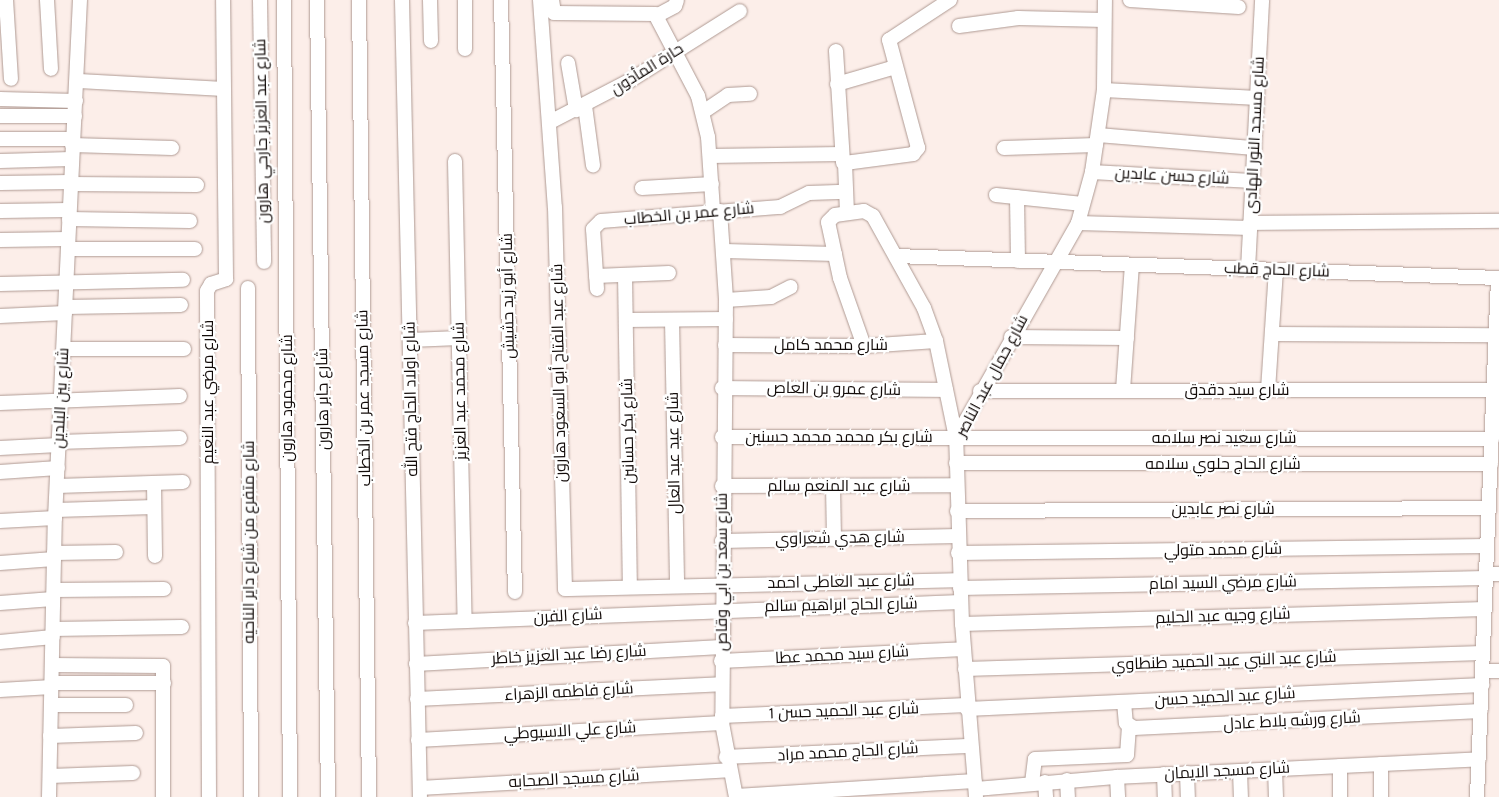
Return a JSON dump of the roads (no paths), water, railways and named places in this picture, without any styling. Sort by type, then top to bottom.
[{"type":"street","points":[[6,0],[10,80]]},
{"type":"street","points":[[47,0],[51,69]]},
{"type":"street","name":"شارع بين البلدين","points":[[49,797],[54,556],[70,183],[79,81],[80,0]]},
{"type":"street","name":"شارع مرضي عبد النعيم","points":[[209,797],[208,291],[211,284],[226,279],[223,0]]},
{"type":"street","name":"شارع عبد العزيز جارحي هارون","points":[[260,0],[264,262]]},
{"type":"street","name":"شارع محمود هارون","points":[[284,0],[290,797]]},
{"type":"street","name":"شارع جابر هارون","points":[[317,0],[328,797]]},
{"type":"street","name":"شارع مسجد عمر بن الخطاب","points":[[359,0],[369,797]]},
{"type":"street","name":"شارع اولاد الحاج فتح الله","points":[[402,0],[420,792]]},
{"type":"street","points":[[430,0],[431,41]]},
{"type":"street","points":[[465,0],[466,49]]},
{"type":"street","name":"شارع أبو زيد حشيش","points":[[501,0],[515,592]]},
{"type":"street","name":"شارع عبد الفتاح أبو السعود هارون","points":[[540,0],[550,122],[564,586],[630,587],[722,584]]},
{"type":"street","points":[[552,0],[554,13],[656,14],[675,6],[677,0]]},
{"type":"street","points":[[710,156],[843,159],[917,150],[895,67],[890,38],[920,24],[950,0]]},
{"type":"street","name":"شارع جمال عبد الناصر","points":[[976,789],[967,707],[960,590],[956,438],[980,391],[1078,223],[1092,172],[1104,90],[1105,0]]},
{"type":"street","points":[[1130,0],[1239,7]]},
{"type":"street","name":"شارع مسجد النور الهادى","points":[[1248,269],[1262,0]]},
{"type":"street","name":"حارة المأذون","points":[[550,122],[580,108],[675,52],[740,10]]},
{"type":"street","name":"شارع سعد بن ابي وقاص","points":[[656,14],[703,112],[712,184],[725,250],[726,319],[722,388],[721,684],[722,719],[727,764],[736,796]]},
{"type":"street","points":[[959,26],[1018,18],[1104,20]]},
{"type":"street","points":[[836,51],[847,213]]},
{"type":"street","points":[[568,63],[594,165]]},
{"type":"street","points":[[837,84],[895,67]]},
{"type":"street","points":[[79,81],[224,89]]},
{"type":"street","points":[[1104,90],[1257,98]]},
{"type":"street","points":[[703,112],[728,95],[750,94]]},
{"type":"street","points":[[0,99],[76,101]]},
{"type":"street","points":[[0,116],[75,116]]},
{"type":"street","points":[[0,139],[72,148],[172,148]]},
{"type":"street","points":[[1004,148],[1097,140],[1254,148]]},
{"type":"street","points":[[0,161],[72,148]]},
{"type":"street","name":"شارع محمد عبد العزيز","points":[[455,161],[465,621]]},
{"type":"street","name":"شارع حسن عابدين","points":[[1092,172],[1252,181]]},
{"type":"street","points":[[0,183],[197,185]]},
{"type":"street","points":[[642,188],[712,184]]},
{"type":"street","name":"شارع عمر بن الخطاب","points":[[625,275],[597,283],[594,229],[598,223],[717,211],[780,207],[810,193],[845,192]]},
{"type":"street","points":[[996,195],[1083,204]]},
{"type":"street","points":[[1017,197],[1018,261]]},
{"type":"street","points":[[0,211],[190,220]]},
{"type":"street","points":[[864,346],[835,254],[828,222],[847,213],[872,214],[896,256],[936,341],[956,438]]},
{"type":"street","points":[[1078,223],[1250,225],[1499,221]]},
{"type":"street","points":[[0,240],[195,249]]},
{"type":"street","points":[[725,250],[835,254]]},
{"type":"street","name":"شارع الحاج قطب","points":[[896,256],[1499,278]]},
{"type":"street","points":[[1123,390],[1132,265]]},
{"type":"street","points":[[1268,390],[1276,270]]},
{"type":"street","points":[[625,275],[669,273]]},
{"type":"street","name":"شارع بكر حسانين","points":[[625,275],[630,587]]},
{"type":"street","points":[[1477,797],[1485,609],[1490,576],[1487,546],[1499,278]]},
{"type":"street","points":[[0,284],[67,281],[183,280]]},
{"type":"street","points":[[726,300],[771,298],[792,287]]},
{"type":"street","name":"شارع متفرع من شارع داير الناحيه","points":[[248,288],[251,797]]},
{"type":"street","points":[[0,316],[66,310],[181,305]]},
{"type":"street","points":[[626,320],[726,319]]},
{"type":"street","name":"شارع عيد عبد العال","points":[[672,320],[677,586]]},
{"type":"street","points":[[1272,334],[1496,335]]},
{"type":"street","points":[[1011,337],[1127,338]]},
{"type":"street","points":[[410,340],[459,338]]},
{"type":"street","name":"شارع محمد كامل","points":[[725,345],[864,346],[936,341]]},
{"type":"street","points":[[64,349],[184,348]]},
{"type":"street","name":"شارع عمرو بن العاص","points":[[722,388],[946,390]]},
{"type":"street","name":"شارع سيد دقدق","points":[[980,391],[1494,390]]},
{"type":"street","points":[[0,403],[61,397],[180,396]]},
{"type":"street","name":"شارع بكر محمد محمد حسنين","points":[[722,437],[956,438]]},
{"type":"street","points":[[0,448],[180,438]]},
{"type":"street","name":"شارع سعيد نصر سلامه","points":[[956,438],[1492,439]]},
{"type":"street","name":"شارع الحاج حلوي سلامه","points":[[956,463],[1491,464]]},
{"type":"street","points":[[0,472],[58,468]]},
{"type":"street","points":[[57,486],[183,482]]},
{"type":"street","points":[[154,483],[155,556]]},
{"type":"street","name":"شارع عبد المنعم سالم","points":[[722,486],[956,485]]},
{"type":"street","points":[[833,486],[834,539]]},
{"type":"street","points":[[0,521],[56,514],[154,507]]},
{"type":"street","name":"شارع نصر عابدين","points":[[957,511],[1489,508]]},
{"type":"street","name":"شارع هدي شعراوي","points":[[722,541],[958,536]]},
{"type":"street","name":"شارع محمد متولي","points":[[958,553],[1487,546]]},
{"type":"street","points":[[0,563],[54,556],[116,552]]},
{"type":"street","name":"شارع مرضي السيد امام","points":[[960,590],[1490,576]]},
{"type":"street","name":"شارع عبد العاطى احمد","points":[[722,584],[960,590]]},
{"type":"street","points":[[0,603],[54,595],[164,589]]},
{"type":"street","name":"شارع الحاج ابراهيم سالم","points":[[722,608],[960,590]]},
{"type":"street","name":"شارع الفرن","points":[[415,623],[722,608]]},
{"type":"street","name":"شارع وجيه عبد الحليم","points":[[962,624],[1485,609]]},
{"type":"street","points":[[0,642],[53,633],[182,626]]},
{"type":"street","name":"شارع رضا عبد العزيز خاطر","points":[[416,664],[722,647]]},
{"type":"street","name":"شارع سيد محمد عطا","points":[[721,661],[964,650]]},
{"type":"street","name":"شارع عبد النبي عبد الحميد طنطاوي","points":[[965,669],[1483,653]]},
{"type":"street","points":[[52,665],[161,664],[164,683],[163,797]]},
{"type":"street","points":[[1482,671],[1499,671]]},
{"type":"street","points":[[0,690],[52,685],[164,683]]},
{"type":"street","name":"شارع فاطمه الزهراء","points":[[417,699],[721,684]]},
{"type":"street","name":"شارع عبد الحميد حسن","points":[[967,707],[1124,702],[1482,685]]},
{"type":"street","points":[[1046,797],[1038,783],[1034,759],[1127,755],[1129,726],[1124,702]]},
{"type":"street","points":[[51,705],[126,705]]},
{"type":"street","name":"شارع عبد الحميد حسن 1","points":[[722,719],[967,707]]},
{"type":"street","name":"شارع ورشه بلاط عادل","points":[[1129,726],[1481,712]]},
{"type":"street","name":"شارع علي الاسيوطي","points":[[418,740],[722,719]]},
{"type":"street","points":[[50,736],[136,733]]},
{"type":"street","name":"شارع الحاج محمد مراد","points":[[727,764],[971,746]]},
{"type":"street","name":"شارع مسجد الايمان","points":[[736,796],[976,789],[1015,791],[1038,783],[1067,780],[1479,759]]},
{"type":"street","name":"شارع مسجد الصحابه","points":[[420,792],[727,764]]},
{"type":"street","points":[[1380,764],[1381,797]]},
{"type":"street","points":[[1340,766],[1340,797]]},
{"type":"street","points":[[1275,769],[1276,797]]},
{"type":"street","points":[[1240,771],[1241,797]]},
{"type":"street","points":[[50,776],[133,773]]},
{"type":"street","points":[[1187,773],[1188,797]]},
{"type":"street","points":[[1164,774],[1165,797]]},
{"type":"street","points":[[1117,777],[1118,797]]},
{"type":"street","points":[[1067,780],[1068,797]]}]
